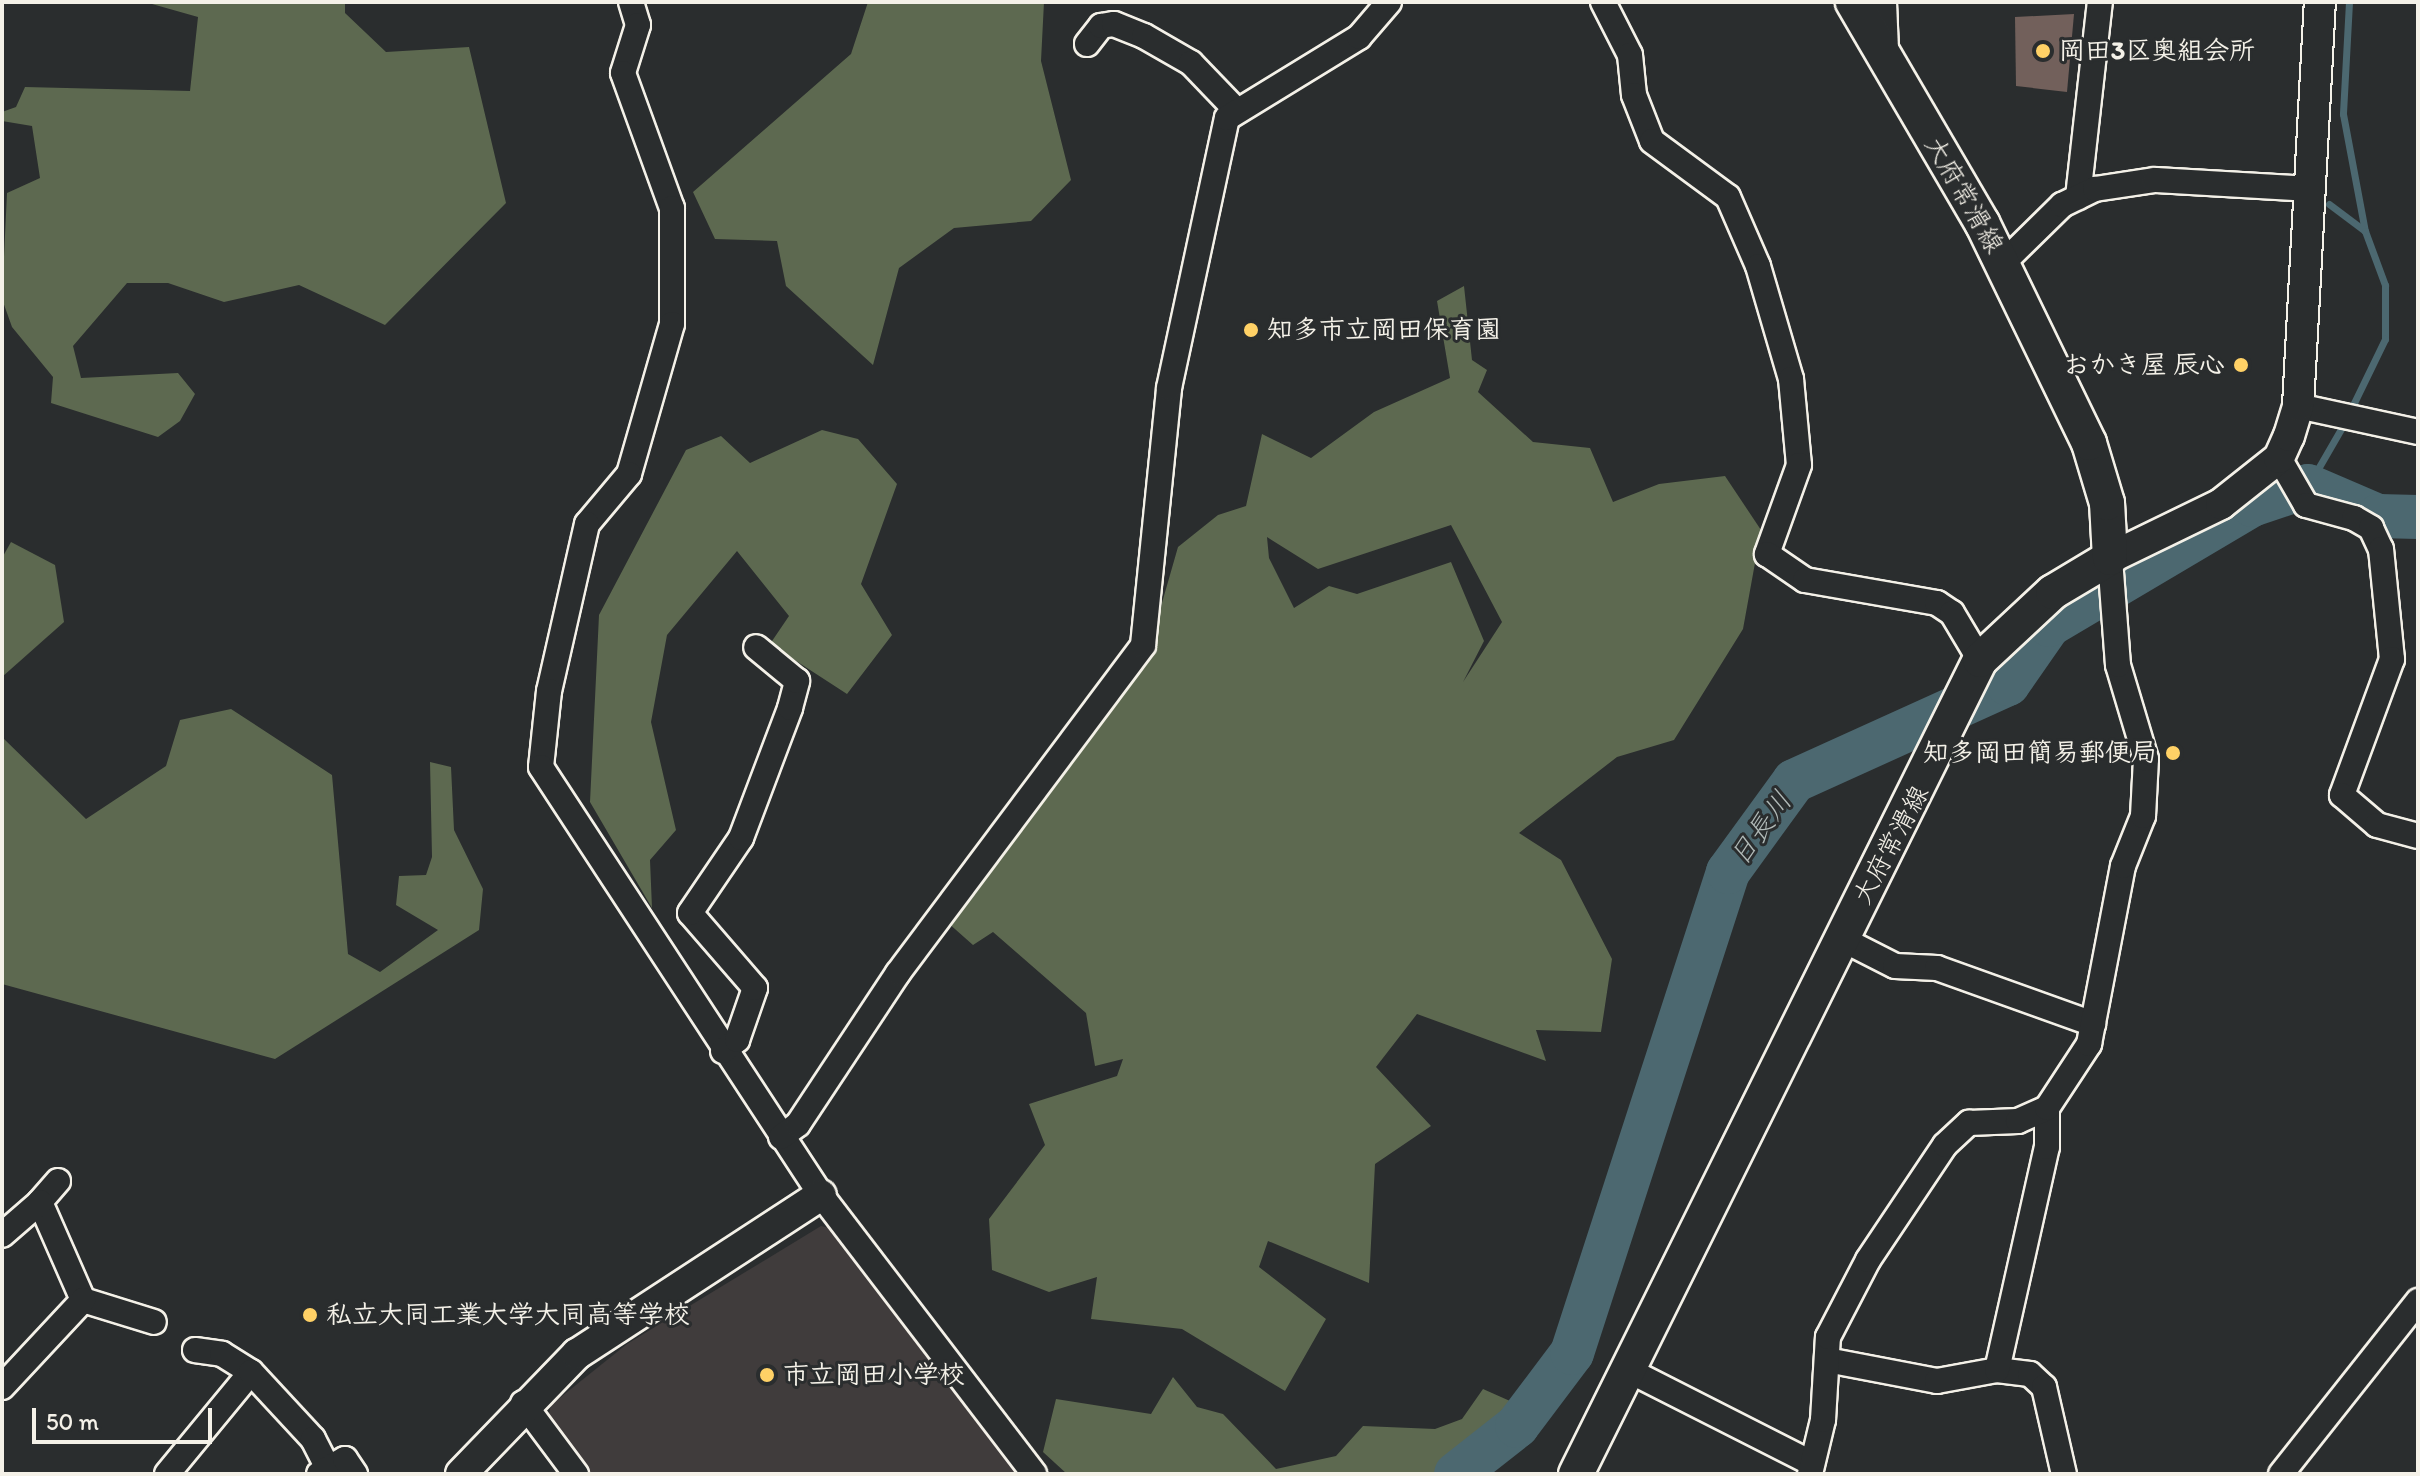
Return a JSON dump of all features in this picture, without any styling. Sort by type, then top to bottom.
[{"type":"main road","name":"大府常滑線","points":[[1576,1474],[1961,705],[1980,660],[2053,592],[2112,577],[2107,503],[2089,443],[2003,263],[1886,49],[1853,2]]},
{"type":"street","points":[[631,2],[638,25],[623,73],[672,208],[672,324],[629,474],[587,524],[549,691],[541,767],[723,1051],[821,1195],[1034,1474]]},
{"type":"street","points":[[781,1137],[798,1124],[898,973],[1143,645],[1169,388],[1221,137],[1236,110],[1359,37],[1389,2]]},
{"type":"street","points":[[1603,2],[1630,55],[1634,95],[1652,141],[1728,197],[1758,266],[1791,379],[1799,465],[1767,554],[1805,580],[1937,603],[1952,613],[1980,660]]},
{"type":"street","points":[[1884,2],[1886,49]]},
{"type":"street","points":[[2078,197],[2100,2]]},
{"type":"street","points":[[2320,2],[2298,406],[2286,470],[2306,505],[2354,518],[2371,528],[2381,549],[2392,659],[2342,795],[2377,825],[2418,836]]},
{"type":"street","points":[[1087,44],[1101,26],[1114,24],[1144,36],[1199,69],[1236,110]]},
{"type":"street","points":[[2003,263],[2078,197],[2155,180],[2312,189]]},
{"type":"street","points":[[2298,406],[2418,432]]},
{"type":"street","points":[[1628,1370],[1810,1468],[1823,1420],[1828,1337],[1868,1260],[1945,1145],[1969,1123],[2018,1121],[2047,1108],[2089,1044],[2123,866],[2143,816],[2146,774],[2118,665],[2112,577],[2221,504],[2286,470]]},
{"type":"street","points":[[723,1051],[737,1040],[755,988],[690,913],[741,838],[790,708],[797,681],[756,647]]},
{"type":"street","points":[[1842,939],[1895,966],[1937,968],[2093,1024]]},
{"type":"street","points":[[1997,1370],[2047,1147],[2047,1108]]},
{"type":"street","points":[[2,1235],[40,1202],[58,1181]]},
{"type":"street","points":[[461,1474],[523,1403],[577,1354],[821,1195]]},
{"type":"street","points":[[40,1202],[83,1300],[154,1322]]},
{"type":"street","points":[[2,1387],[83,1300]]},
{"type":"street","points":[[2281,1474],[2418,1301]]},
{"type":"street","points":[[195,1350],[234,1359],[251,1372],[313,1439],[324,1471],[345,1459],[355,1474]]},
{"type":"street","points":[[1827,1360],[1937,1381],[1997,1370],[2030,1374],[2044,1387],[2064,1474]]},
{"type":"street","points":[[167,1474],[251,1372]]},
{"type":"street","points":[[523,1403],[576,1474]]},
{"type":"shaded area","name":"市立岡田小学校","points":[[821,1226],[838,1230],[1019,1474],[588,1474],[548,1418],[551,1405],[627,1344]]},
{"type":"green space","points":[[145,2],[345,2],[345,13],[386,52],[469,47],[506,203],[385,325],[299,285],[224,302],[168,283],[127,283],[73,346],[81,378],[178,373],[195,394],[180,421],[158,437],[51,403],[53,377],[12,327],[2,299],[7,193],[40,178],[32,126],[2,121],[2,112],[16,107],[25,87],[190,91],[198,17]]},
{"type":"green space","points":[[868,2],[1044,2],[1041,61],[1071,180],[1031,221],[954,228],[899,268],[873,365],[786,286],[777,241],[715,239],[693,192],[851,54]]},
{"type":"green space","points":[[1464,286],[1472,360],[1487,370],[1478,392],[1533,442],[1590,448],[1613,502],[1659,484],[1725,476],[1761,530],[1743,629],[1674,740],[1617,757],[1519,833],[1561,860],[1612,959],[1601,1032],[1536,1030],[1546,1061],[1417,1014],[1376,1067],[1431,1126],[1375,1164],[1369,1283],[1268,1241],[1259,1267],[1326,1319],[1285,1391],[1182,1329],[1091,1319],[1097,1277],[1049,1292],[992,1270],[989,1219],[1045,1145],[1029,1104],[1117,1076],[1123,1059],[1095,1066],[1086,1013],[993,932],[973,945],[947,922],[1145,662],[1178,547],[1218,515],[1246,506],[1262,434],[1311,458],[1374,412],[1450,378],[1437,301]],"holes":[[[1451,525],[1502,622],[1463,682],[1484,641],[1451,562],[1357,594],[1329,586],[1294,608],[1269,558],[1267,537],[1318,569]]]},
{"type":"green space","points":[[822,430],[858,439],[897,484],[861,584],[892,635],[847,694],[770,644],[789,616],[737,551],[667,635],[651,722],[676,830],[650,860],[652,908],[590,802],[599,615],[686,450],[721,436],[750,463]]},
{"type":"green space","points":[[11,542],[55,565],[64,622],[2,677],[2,558]]},
{"type":"green space","points":[[231,709],[332,775],[348,954],[380,972],[438,930],[396,905],[399,876],[426,875],[432,857],[430,762],[451,767],[454,830],[483,889],[479,930],[275,1059],[2,984],[2,737],[86,819],[166,766],[180,720]]},
{"type":"green space","points":[[1173,1377],[1197,1407],[1223,1414],[1276,1469],[1336,1456],[1363,1426],[1435,1429],[1462,1419],[1483,1389],[1510,1401],[1513,1422],[1484,1442],[1464,1441],[1436,1474],[1067,1474],[1043,1452],[1056,1399],[1151,1414]]},
{"type":"building","name":"岡田3区奥組会所","points":[[2074,14],[2067,92],[2016,86],[2015,17]]},
{"type":"waterway","points":[[2349,2],[2343,114],[2365,231]]},
{"type":"waterway","points":[[2329,204],[2365,231],[2385,285],[2385,339],[2350,411]]},
{"type":"waterway","points":[[2308,486],[2345,422]]},
{"type":"waterway","name":"日長川","points":[[1456,1474],[1517,1426],[1572,1353],[1728,872],[1794,781],[2008,684],[2049,625],[2252,505],[2308,486],[2378,516],[2418,517]]},
{"type":"place","name":"岡田3区奥組会所","points":[[2043,51]]},
{"type":"place","name":"知多市立岡田保育園","points":[[1251,330]]},
{"type":"place","name":"おかき屋 辰心","points":[[2241,365]]},
{"type":"place","name":"知多岡田簡易郵便局","points":[[2173,753]]},
{"type":"place","name":"私立大同工業大学大同高等学校","points":[[310,1315]]},
{"type":"place","name":"市立岡田小学校","points":[[767,1375]]}]
